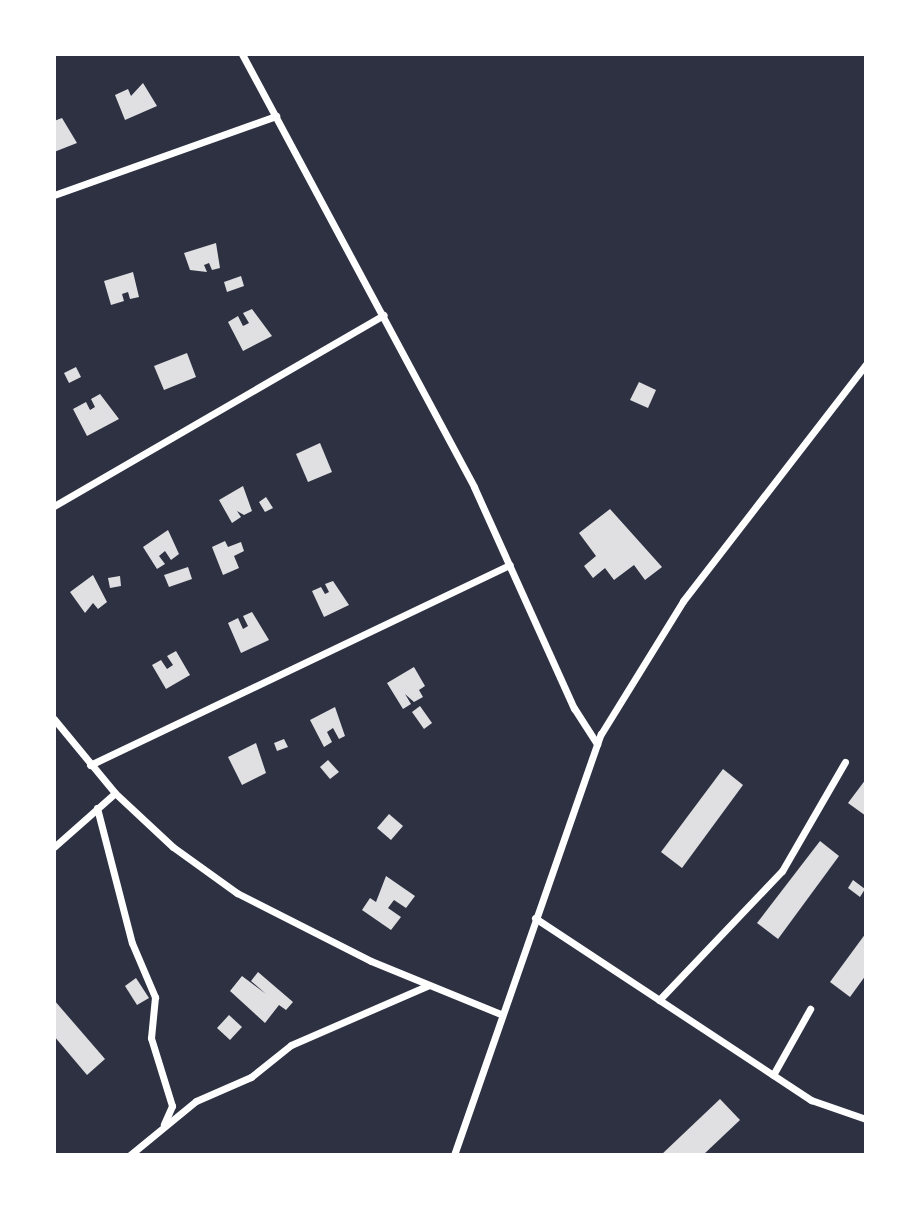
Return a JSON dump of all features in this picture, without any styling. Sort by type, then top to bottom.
[{"type":"street","points":[[242,54],[384,315],[510,565],[574,708],[597,744]]},
{"type":"street","points":[[54,195],[276,116]]},
{"type":"street","points":[[54,506],[384,315]]},
{"type":"street","points":[[454,1155],[597,744],[683,601],[866,364]]},
{"type":"street","points":[[90,765],[510,565]]},
{"type":"street","points":[[54,719],[115,793],[173,847],[237,893],[429,985],[501,1014]]},
{"type":"street","points":[[659,1000],[782,871],[845,762]]},
{"type":"street","points":[[54,847],[115,793]]},
{"type":"street","points":[[97,808],[132,943],[155,997],[151,1038],[172,1106],[164,1124]]},
{"type":"street","points":[[535,918],[811,1100],[866,1119]]},
{"type":"street","points":[[130,1155],[164,1124],[196,1101],[251,1077],[291,1045],[429,985]]},
{"type":"street","points":[[773,1075],[810,1009]]},
{"type":"building","points":[[143,83],[157,106],[125,120],[115,95],[128,89],[131,96]]},
{"type":"building","points":[[62,118],[77,143],[54,152],[54,121]]},
{"type":"building","points":[[216,243],[220,268],[212,270],[209,263],[204,265],[207,272],[190,270],[184,253]]},
{"type":"building","points":[[133,272],[139,297],[130,299],[128,292],[122,294],[124,301],[111,305],[104,281]]},
{"type":"building","points":[[241,276],[244,286],[227,292],[224,282]]},
{"type":"building","points":[[252,309],[272,336],[243,351],[228,322],[238,316],[243,326],[249,323],[243,313]]},
{"type":"building","points":[[187,353],[196,377],[164,390],[154,366]]},
{"type":"building","points":[[76,367],[81,377],[69,383],[64,373]]},
{"type":"building","points":[[639,382],[656,390],[648,408],[630,400]]},
{"type":"building","points":[[100,394],[119,419],[87,436],[73,409],[86,402],[90,410],[95,407],[91,399]]},
{"type":"building","points":[[320,443],[332,472],[308,482],[296,454]]},
{"type":"building","points":[[243,486],[252,511],[244,515],[237,511],[241,517],[232,523],[219,500]]},
{"type":"building","points":[[266,497],[273,508],[265,512],[259,502]]},
{"type":"building","points":[[610,509],[662,567],[645,580],[634,565],[614,580],[605,568],[593,578],[584,566],[596,556],[579,533]]},
{"type":"building","points":[[168,530],[179,554],[171,560],[165,551],[159,556],[165,564],[157,569],[143,547]]},
{"type":"building","points":[[225,541],[228,547],[241,542],[244,551],[234,556],[239,568],[223,575],[212,547]]},
{"type":"building","points":[[188,567],[192,579],[169,587],[164,575]]},
{"type":"building","points":[[93,575],[107,602],[98,609],[93,603],[85,613],[70,592]]},
{"type":"building","points":[[120,576],[121,586],[110,588],[108,578]]},
{"type":"building","points":[[333,581],[349,605],[324,617],[312,591],[321,587],[325,594],[329,592],[325,584]]},
{"type":"building","points":[[252,612],[269,640],[241,653],[228,623],[238,618],[243,629],[248,626],[243,616]]},
{"type":"building","points":[[176,651],[190,675],[166,689],[152,665],[161,660],[167,669],[173,665],[167,656]]},
{"type":"building","points":[[414,667],[425,686],[419,690],[423,697],[414,702],[405,694],[411,704],[403,709],[387,683]]},
{"type":"building","points":[[420,706],[432,723],[424,729],[412,712]]},
{"type":"building","points":[[335,707],[345,736],[339,739],[333,728],[327,732],[332,742],[324,747],[310,720]]},
{"type":"building","points":[[284,739],[288,747],[277,751],[274,743]]},
{"type":"building","points":[[256,743],[266,773],[242,785],[228,757]]},
{"type":"building","points":[[328,760],[339,772],[330,779],[320,767]]},
{"type":"building","points":[[723,769],[743,785],[682,868],[661,852]]},
{"type":"building","points":[[866,779],[866,816],[848,803]]},
{"type":"building","points":[[389,814],[403,826],[391,840],[377,828]]},
{"type":"building","points":[[820,841],[839,856],[778,939],[757,923]]},
{"type":"building","points":[[386,876],[415,896],[406,908],[394,900],[388,908],[401,917],[391,930],[362,910],[370,898],[376,902]]},
{"type":"building","points":[[853,880],[865,889],[860,897],[848,888]]},
{"type":"building","points":[[866,933],[866,975],[850,997],[830,982]]},
{"type":"building","points":[[258,972],[293,1002],[286,1010],[279,1005],[265,1023],[230,991],[242,976],[266,994],[251,981]]},
{"type":"building","points":[[136,978],[149,998],[137,1005],[125,986]]},
{"type":"building","points":[[54,1000],[105,1059],[87,1075],[54,1036]]},
{"type":"building","points":[[229,1015],[242,1027],[230,1040],[217,1028]]},
{"type":"building","points":[[720,1099],[740,1120],[703,1155],[661,1155]]}]
